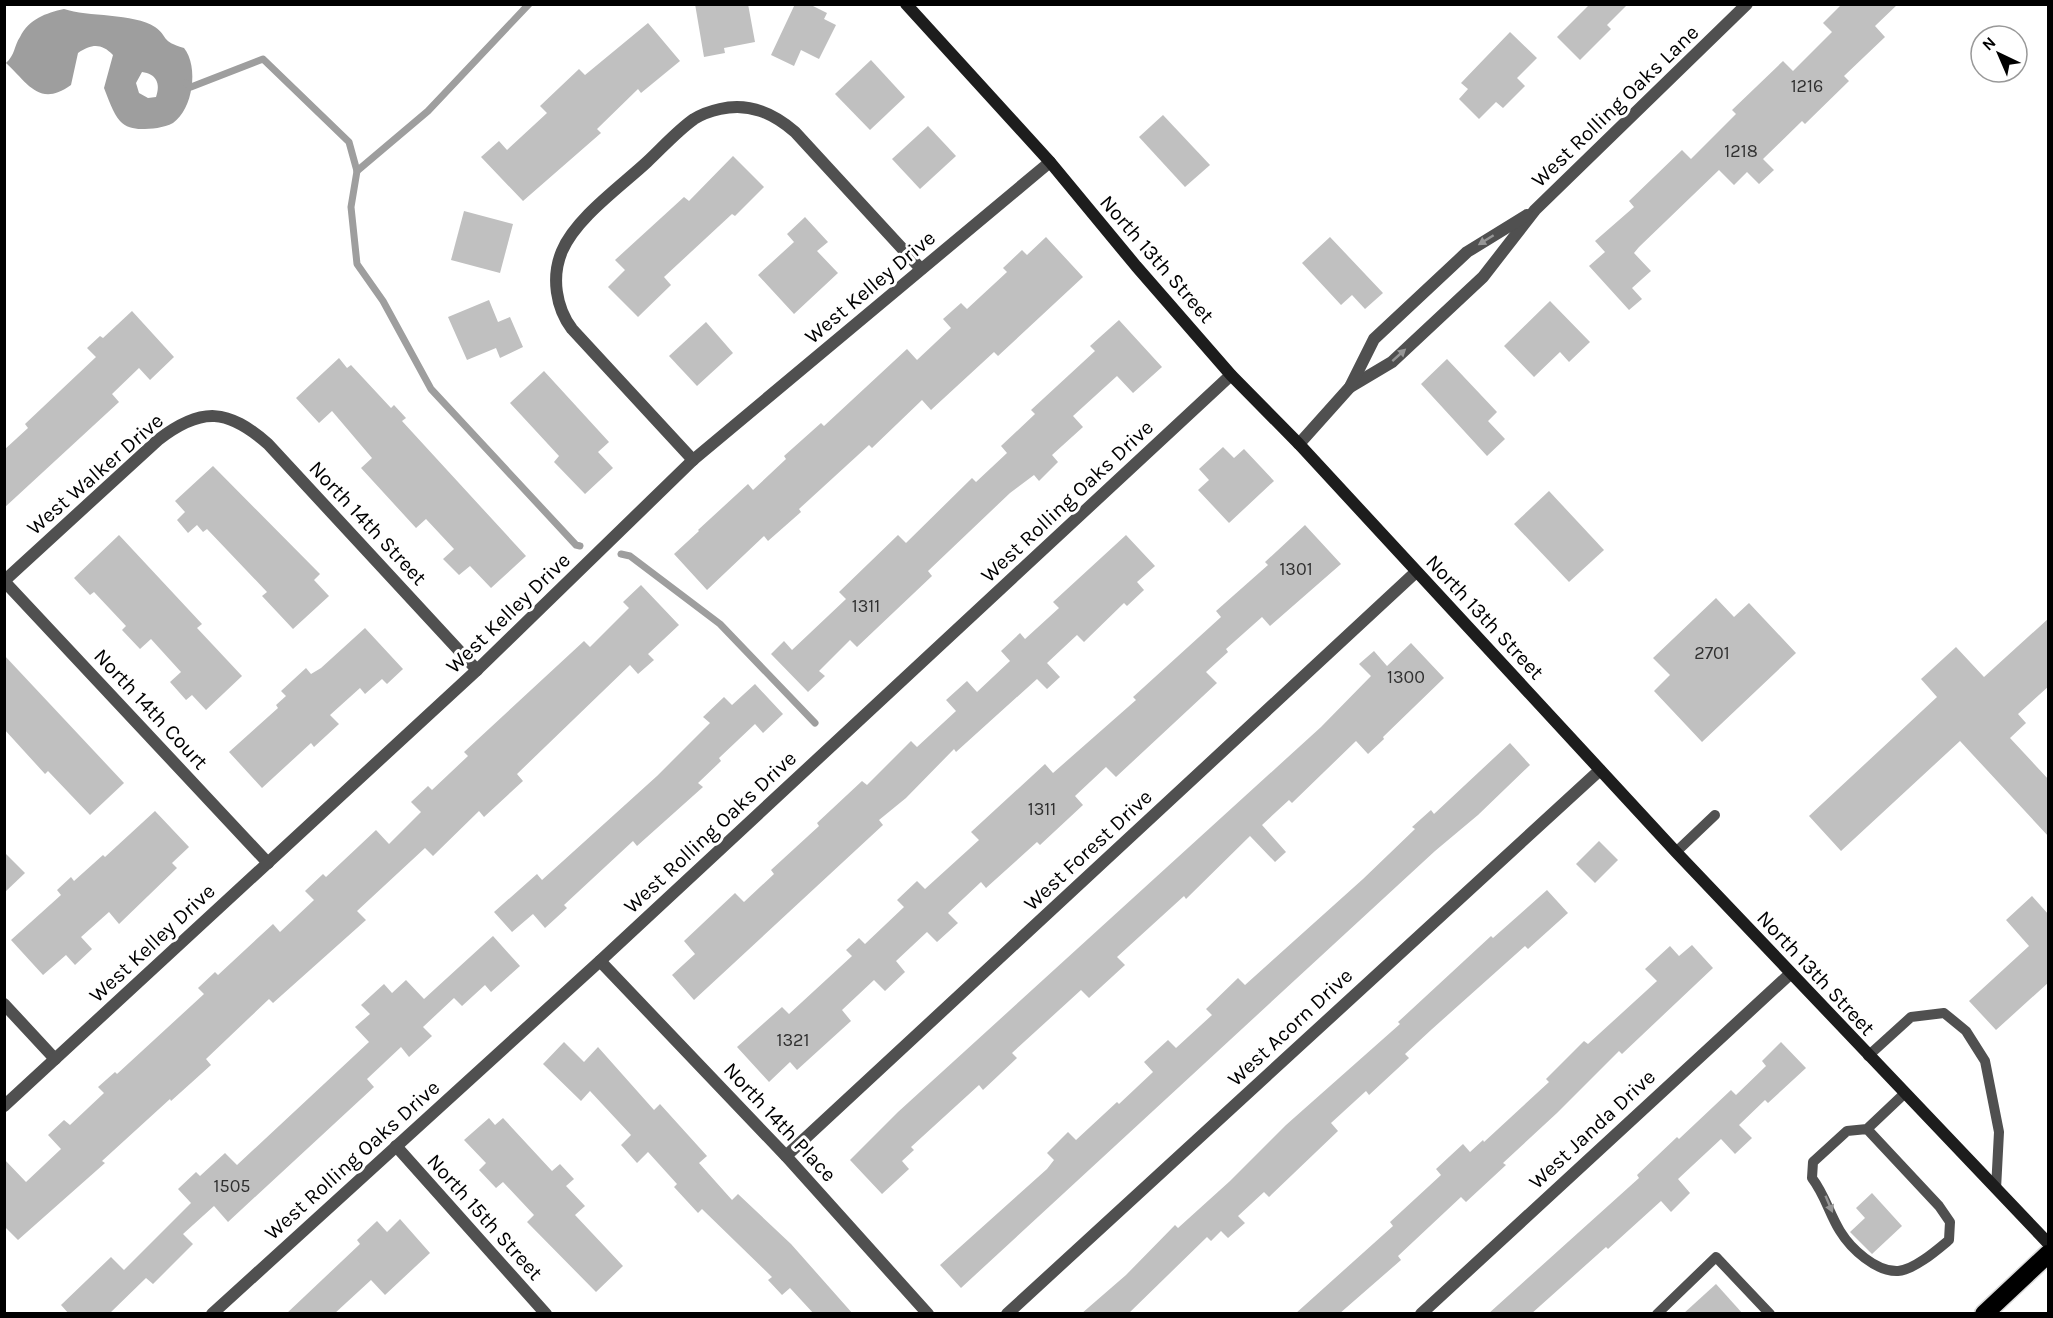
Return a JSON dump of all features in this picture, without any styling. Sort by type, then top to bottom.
[{"type":"highway","points":[[1984,1314],[2049,1254]]},
{"type":"street","name":"North 13th Street","points":[[906,4],[1050,162],[1136,266],[1231,375],[1299,444],[1790,974],[2049,1243]]},
{"type":"street","name":"West Rolling Oaks Lane","points":[[1350,387],[1392,362],[1483,278],[1535,210],[1747,4]]},
{"type":"street","points":[[693,460],[568,324],[560,307],[557,280],[561,254],[567,240],[586,218],[694,120],[721,108],[741,106],[765,111],[795,132],[921,269]]},
{"type":"street","name":"West Kelley Drive","points":[[4,1106],[477,670],[693,460],[1050,162]]},
{"type":"street","name":"West Rolling Oaks Lane","points":[[1299,444],[1350,387],[1374,339],[1467,252],[1535,210]]},
{"type":"street","name":"West Rolling Oaks Drive","points":[[212,1314],[600,961],[1231,375]]},
{"type":"street","name":"West Walker Drive","points":[[4,581],[158,440],[182,424],[221,415]]},
{"type":"street","name":"North 14th Street","points":[[221,415],[246,425],[268,444],[477,670]]},
{"type":"street","name":"West Forest Drive","points":[[786,1156],[1416,572]]},
{"type":"street","name":"North 14th Court","points":[[4,581],[268,863]]},
{"type":"street","name":"West Acorn Drive","points":[[1007,1314],[1600,770]]},
{"type":"street","name":"North 14th Place","points":[[600,961],[786,1156],[928,1314]]},
{"type":"street","name":"West Janda Drive","points":[[1421,1314],[1790,974]]},
{"type":"street","points":[[4,1004],[55,1059]]},
{"type":"street","name":"North 15th Street","points":[[396,1146],[546,1314]]},
{"type":"lane","points":[[1676,852],[1715,815]]},
{"type":"lane","points":[[1868,1056],[1911,1017],[1944,1013],[1966,1031],[1985,1061],[2000,1132],[1996,1189]]},
{"type":"lane","points":[[1867,1129],[1939,1206],[1950,1222],[1949,1240],[1926,1259],[1899,1271],[1870,1264],[1840,1231],[1824,1194],[1812,1178],[1813,1162],[1847,1131],[1867,1129],[1904,1094]]},
{"type":"lane","points":[[1657,1314],[1716,1257],[1770,1314]]},
{"type":"shaded area","points":[[64,9],[135,19],[155,27],[171,43],[184,48],[189,56],[192,87],[180,117],[169,125],[153,128],[135,129],[122,123],[117,118],[104,88],[113,55],[104,48],[96,46],[78,53],[71,85],[50,94],[42,93],[28,85],[6,63],[18,40],[33,21]],"holes":[[[142,72],[151,75],[156,80],[158,87],[156,97],[148,98],[139,93],[136,83]]]},
{"type":"building","points":[[695,4],[748,4],[755,42],[724,48],[725,53],[704,57]]},
{"type":"building","points":[[795,4],[809,4],[827,13],[824,19],[836,25],[819,59],[801,50],[794,66],[771,55]]},
{"type":"building","points":[[1590,4],[1628,4],[1607,25],[1611,29],[1580,60],[1557,37]]},
{"type":"building","points":[[1842,4],[1898,4],[1875,26],[1885,37],[1844,76],[1849,81],[1805,124],[1802,121],[1763,159],[1774,170],[1759,184],[1747,172],[1734,185],[1719,170],[1639,247],[1634,253],[1651,271],[1632,288],[1642,299],[1629,310],[1589,266],[1605,252],[1595,241],[1634,207],[1629,201],[1682,150],[1691,159],[1736,114],[1732,110],[1783,61],[1793,71],[1832,32],[1823,23]]},
{"type":"building","points":[[648,23],[680,61],[641,93],[638,89],[597,129],[601,133],[523,201],[481,157],[499,141],[507,150],[547,113],[540,106],[579,69],[585,75]]},
{"type":"building","points":[[1510,32],[1537,58],[1517,78],[1525,86],[1503,108],[1496,102],[1479,119],[1459,99],[1468,89],[1461,83]]},
{"type":"building","points":[[871,60],[905,97],[870,130],[835,94]]},
{"type":"building","points":[[1163,115],[1210,165],[1185,187],[1139,137]]},
{"type":"building","points":[[928,126],[956,156],[920,189],[892,159]]},
{"type":"building","points":[[733,156],[764,187],[735,216],[732,214],[664,277],[671,285],[638,317],[608,287],[625,270],[615,260],[684,197],[689,201]]},
{"type":"building","points":[[464,211],[513,224],[500,273],[451,260]]},
{"type":"building","points":[[805,217],[828,242],[817,251],[838,273],[794,314],[758,275],[794,242],[787,234]]},
{"type":"building","points":[[1046,237],[1083,277],[998,356],[994,352],[931,410],[922,400],[872,448],[869,445],[799,509],[801,512],[768,541],[764,536],[707,590],[674,554],[748,484],[753,490],[786,459],[784,456],[821,423],[824,426],[907,349],[917,360],[951,328],[943,319],[961,303],[967,309],[1007,272],[1003,268],[1022,250],[1027,255]]},
{"type":"building","points":[[1330,237],[1383,293],[1365,309],[1352,295],[1341,305],[1302,263]]},
{"type":"building","points":[[489,300],[498,322],[510,317],[523,347],[500,358],[496,348],[467,360],[448,317]]},
{"type":"building","points":[[1550,301],[1590,342],[1569,362],[1560,352],[1534,377],[1504,346]]},
{"type":"building","points":[[132,311],[174,357],[150,380],[139,368],[112,394],[119,402],[4,508],[4,450],[28,428],[25,424],[96,357],[87,348],[100,336],[103,338]]},
{"type":"building","points":[[1119,320],[1162,367],[1133,393],[1117,376],[1073,416],[1083,427],[1052,455],[1058,462],[1039,481],[1034,475],[1010,493],[928,571],[932,576],[857,647],[850,640],[819,671],[825,676],[808,692],[771,654],[784,641],[792,650],[846,599],[839,592],[898,535],[906,543],[972,478],[976,482],[1007,453],[1001,446],[1035,414],[1031,410],[1095,351],[1090,346]]},
{"type":"building","points":[[706,322],[733,353],[697,386],[669,356]]},
{"type":"building","points":[[339,358],[347,368],[351,365],[391,408],[394,405],[406,418],[402,421],[526,556],[491,588],[470,566],[459,575],[443,559],[454,549],[426,519],[416,528],[361,468],[372,458],[332,411],[319,423],[296,398]]},
{"type":"building","points":[[1447,359],[1497,412],[1488,421],[1505,439],[1487,456],[1421,384]]},
{"type":"building","points":[[544,371],[609,442],[598,452],[613,468],[585,494],[554,462],[559,456],[510,403]]},
{"type":"building","points":[[1223,447],[1234,458],[1244,449],[1274,481],[1229,523],[1198,490],[1209,480],[1199,469]]},
{"type":"building","points":[[213,466],[320,574],[314,580],[329,596],[293,629],[262,596],[267,592],[207,529],[203,532],[197,525],[188,533],[177,520],[185,512],[175,501]]},
{"type":"building","points":[[1549,491],[1604,550],[1569,582],[1514,524]]},
{"type":"building","points":[[1305,525],[1341,564],[1270,626],[1262,617],[1226,649],[1228,652],[1206,672],[1217,683],[1116,777],[1106,767],[1075,796],[1083,805],[1040,845],[1037,842],[986,888],[981,882],[948,913],[958,923],[937,942],[927,932],[896,961],[905,972],[885,991],[874,980],[842,1010],[851,1021],[797,1070],[790,1062],[769,1082],[737,1047],[782,1007],[789,1014],[852,956],[846,950],[859,938],[865,944],[904,907],[897,900],[917,881],[925,889],[979,840],[971,832],[1045,764],[1053,773],[1136,700],[1133,697],[1221,617],[1216,611],[1268,565],[1265,562]]},
{"type":"building","points":[[119,535],[202,624],[197,628],[242,676],[206,710],[192,695],[186,700],[170,682],[181,672],[151,639],[140,649],[122,630],[126,626],[94,592],[90,595],[74,578]]},
{"type":"building","points":[[1126,535],[1155,566],[1137,582],[1144,590],[1127,606],[1124,603],[1084,642],[1077,635],[1047,663],[1060,677],[1047,689],[1037,679],[956,752],[954,749],[906,798],[879,820],[883,825],[694,1000],[672,975],[695,954],[684,941],[735,893],[744,902],[774,874],[771,870],[819,826],[817,823],[862,781],[867,785],[911,741],[917,747],[956,711],[946,700],[967,681],[977,692],[1010,661],[1001,651],[1020,633],[1025,639],[1059,608],[1053,602]]},
{"type":"building","points":[[641,585],[679,625],[648,654],[654,660],[638,674],[630,665],[517,774],[523,781],[484,817],[479,811],[433,856],[425,848],[357,911],[366,920],[273,1003],[269,999],[206,1059],[211,1065],[171,1101],[170,1099],[102,1161],[105,1163],[18,1240],[4,1226],[4,1159],[26,1182],[61,1149],[48,1135],[64,1120],[70,1125],[104,1093],[98,1087],[115,1072],[117,1074],[204,994],[198,988],[215,972],[218,975],[273,924],[280,932],[314,900],[305,891],[323,874],[326,877],[376,830],[389,844],[421,812],[411,802],[428,786],[432,790],[468,756],[464,752],[584,641],[590,647],[629,608],[623,602]]},
{"type":"building","points":[[1716,598],[1734,617],[1749,603],[1796,653],[1702,742],[1654,691],[1670,675],[1653,658]]},
{"type":"building","points":[[2049,618],[2049,686],[2018,714],[2026,723],[2010,738],[2049,780],[2049,837],[1960,741],[1841,851],[1809,816],[1937,697],[1921,679],[1956,647],[1984,677]]},
{"type":"building","points":[[365,628],[403,669],[387,684],[382,679],[365,694],[360,688],[330,715],[339,724],[314,747],[311,743],[262,788],[229,752],[278,708],[276,705],[286,696],[281,691],[306,668],[311,674],[321,668]]},
{"type":"building","points":[[1411,643],[1444,678],[1368,754],[1356,741],[1292,803],[1289,800],[1262,825],[1286,852],[1275,862],[1250,836],[1186,899],[1184,896],[1117,957],[1125,965],[1089,998],[1081,990],[1012,1053],[1017,1058],[983,1090],[979,1085],[911,1147],[914,1150],[902,1161],[909,1169],[882,1194],[850,1160],[898,1112],[1321,727],[1371,676],[1359,664],[1374,651],[1387,666]]},
{"type":"building","points":[[4,655],[124,783],[90,815],[48,771],[45,774],[4,729]]},
{"type":"building","points":[[755,684],[783,714],[763,733],[755,724],[719,758],[721,761],[698,783],[703,787],[637,846],[633,841],[564,905],[567,908],[545,928],[533,914],[512,932],[494,912],[537,874],[542,880],[657,776],[710,723],[703,717],[724,697],[732,705]]},
{"type":"building","points":[[1510,743],[1530,765],[961,1288],[940,1265],[1047,1169],[1054,1160],[1047,1153],[1068,1132],[1076,1140],[1117,1102],[1119,1104],[1153,1072],[1144,1062],[1168,1040],[1176,1048],[1212,1015],[1206,1009],[1238,978],[1245,985],[1363,879],[1415,829],[1412,827],[1431,810],[1434,814]]},
{"type":"building","points":[[155,811],[189,847],[172,863],[177,868],[119,924],[109,912],[81,937],[92,949],[75,965],[66,955],[43,975],[11,940],[61,895],[57,890],[71,877],[74,881],[103,855],[105,857]]},
{"type":"building","points":[[1599,841],[1618,860],[1595,883],[1576,864]]},
{"type":"building","points":[[4,852],[25,873],[4,893]]},
{"type":"building","points":[[1547,890],[1568,913],[1528,949],[1525,946],[1431,1030],[1405,1054],[1409,1058],[1369,1095],[1366,1091],[1331,1123],[1338,1131],[1269,1197],[1264,1192],[1238,1216],[1245,1223],[1228,1238],[1221,1231],[1211,1241],[1207,1237],[1128,1314],[1081,1314],[1126,1275],[1175,1225],[1178,1228],[1230,1181],[1286,1125],[1400,1024],[1398,1022],[1491,936],[1493,938]]},
{"type":"building","points":[[2032,896],[2049,915],[2049,982],[1996,1030],[1969,1001],[2029,946],[2006,920]]},
{"type":"building","points":[[493,936],[520,966],[491,992],[485,985],[462,1006],[454,998],[423,1027],[432,1036],[409,1057],[401,1047],[367,1079],[374,1087],[228,1222],[214,1206],[183,1234],[193,1244],[153,1284],[146,1278],[109,1314],[69,1314],[61,1305],[111,1257],[124,1270],[191,1203],[178,1189],[196,1172],[200,1176],[225,1153],[237,1165],[369,1042],[355,1027],[370,1014],[361,1005],[384,984],[392,993],[406,980],[424,999]]},
{"type":"building","points":[[1692,945],[1713,968],[1622,1054],[1619,1051],[1503,1163],[1506,1165],[1466,1202],[1461,1197],[1398,1256],[1401,1260],[1339,1314],[1295,1314],[1393,1226],[1390,1222],[1441,1175],[1436,1169],[1463,1144],[1470,1152],[1483,1140],[1484,1142],[1549,1082],[1546,1079],[1584,1041],[1588,1044],[1657,981],[1645,969],[1670,946],[1679,956]]},
{"type":"building","points":[[564,1042],[584,1062],[598,1047],[654,1110],[660,1104],[707,1156],[699,1163],[732,1200],[738,1194],[791,1244],[853,1314],[814,1314],[790,1288],[782,1295],[768,1280],[772,1277],[702,1209],[698,1213],[674,1187],[677,1184],[648,1152],[637,1163],[621,1145],[631,1135],[590,1091],[581,1101],[543,1064]]},
{"type":"building","points":[[1781,1042],[1806,1068],[1768,1103],[1765,1100],[1739,1125],[1752,1138],[1735,1154],[1721,1139],[1678,1179],[1690,1193],[1671,1212],[1661,1201],[1531,1314],[1488,1314],[1639,1178],[1637,1175],[1677,1137],[1679,1139],[1731,1090],[1736,1095],[1766,1066],[1762,1061]]},
{"type":"building","points":[[489,1118],[495,1125],[503,1118],[552,1171],[560,1164],[574,1179],[566,1186],[585,1206],[575,1215],[623,1266],[596,1292],[527,1222],[534,1215],[503,1182],[496,1188],[479,1170],[486,1163],[464,1140]]},
{"type":"building","points":[[1872,1193],[1902,1226],[1872,1254],[1850,1232],[1865,1218],[1856,1208]]},
{"type":"building","points":[[400,1219],[430,1253],[385,1295],[371,1280],[334,1314],[286,1314],[360,1244],[357,1240],[377,1221],[387,1232]]},
{"type":"building","points":[[1716,1284],[1743,1314],[1683,1314]]},
{"type":"waterway","points":[[357,171],[428,111],[529,4]]},
{"type":"waterway","points":[[186,83],[191,87],[263,59],[349,142],[357,171],[351,207],[357,264],[383,301],[431,389],[576,545],[580,546]]},
{"type":"waterway","points":[[621,554],[630,556],[720,624],[815,723]]}]
